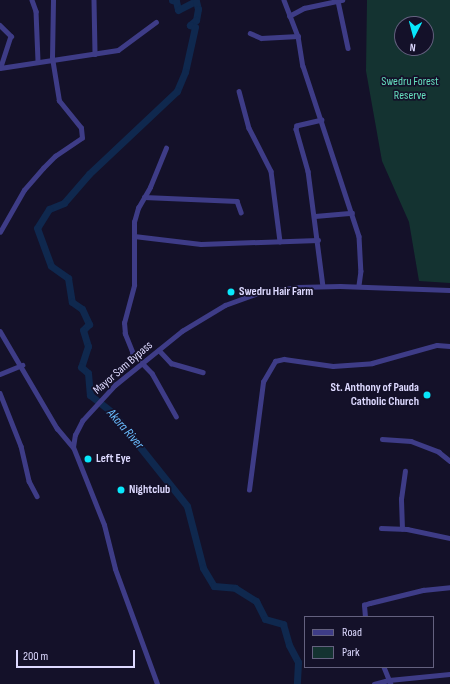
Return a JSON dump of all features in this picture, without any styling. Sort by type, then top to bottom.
[{"type":"street","points":[[32,0],[36,11],[38,61]]},
{"type":"street","points":[[0,232],[24,190],[43,168],[55,156],[82,138],[81,128],[59,101],[52,58],[53,0]]},
{"type":"street","points":[[94,0],[95,54]]},
{"type":"street","points":[[284,0],[298,36],[302,66],[322,120],[352,213],[360,243],[359,286]]},
{"type":"street","points":[[289,16],[304,8],[340,1],[348,48]]},
{"type":"street","points":[[0,25],[11,36],[0,67],[52,58],[95,54],[118,50],[156,22]]},
{"type":"street","points":[[250,33],[261,38],[298,36]]},
{"type":"street","points":[[239,91],[249,128],[270,171],[280,241]]},
{"type":"street","points":[[322,120],[297,126],[296,129],[305,157],[315,216],[323,286]]},
{"type":"street","points":[[166,148],[134,222],[134,285],[124,323],[128,345],[152,374],[176,417]]},
{"type":"street","points":[[144,197],[237,201],[241,212]]},
{"type":"street","points":[[315,216],[352,213]]},
{"type":"street","points":[[134,236],[201,244],[318,240]]},
{"type":"street","name":"Mayor Sam Bypass","points":[[73,447],[77,429],[95,406],[115,385],[208,314],[242,299],[279,289],[323,286],[450,290]]},
{"type":"street","points":[[0,330],[22,365],[57,428],[73,447],[104,525],[115,569],[157,684]]},
{"type":"street","points":[[249,490],[263,382],[275,361],[284,359],[333,366],[372,363],[437,345],[450,346]]},
{"type":"street","points":[[159,350],[171,363],[203,372]]},
{"type":"street","points":[[0,374],[22,365]]},
{"type":"street","points":[[0,393],[21,446],[29,481],[38,496]]},
{"type":"street","points":[[382,439],[411,441],[439,452],[450,461]]},
{"type":"street","points":[[402,529],[401,499],[405,471]]},
{"type":"street","points":[[382,528],[402,529],[450,538]]},
{"type":"street","points":[[365,616],[364,606],[403,594],[450,587]]},
{"type":"street","points":[[384,668],[390,682]]},
{"type":"street","points":[[374,684],[450,674]]},
{"type":"green space","name":"Swedru Forest Reserve","points":[[367,0],[450,0],[450,283],[419,281],[409,222],[382,161],[366,71]]},
{"type":"waterway","name":"Akora River","points":[[172,0],[176,1],[178,10],[196,1],[198,9],[196,20],[190,25],[195,27],[185,72],[177,91],[89,174],[64,203],[49,209],[37,228],[51,266],[68,278],[72,302],[82,309],[89,324],[83,330],[88,346],[81,367],[88,373],[90,395],[112,412],[187,506],[203,568],[214,586],[235,588],[256,601],[265,619],[283,624],[289,645],[298,662],[297,684]]},
{"type":"place","name":"Swedru Hair Farm","points":[[231,292]]},
{"type":"place","name":"St. Anthony of Pauda Catholic Church","points":[[427,395]]},
{"type":"place","name":"Left Eye","points":[[88,459]]},
{"type":"place","name":"Nightclub","points":[[121,490]]}]
